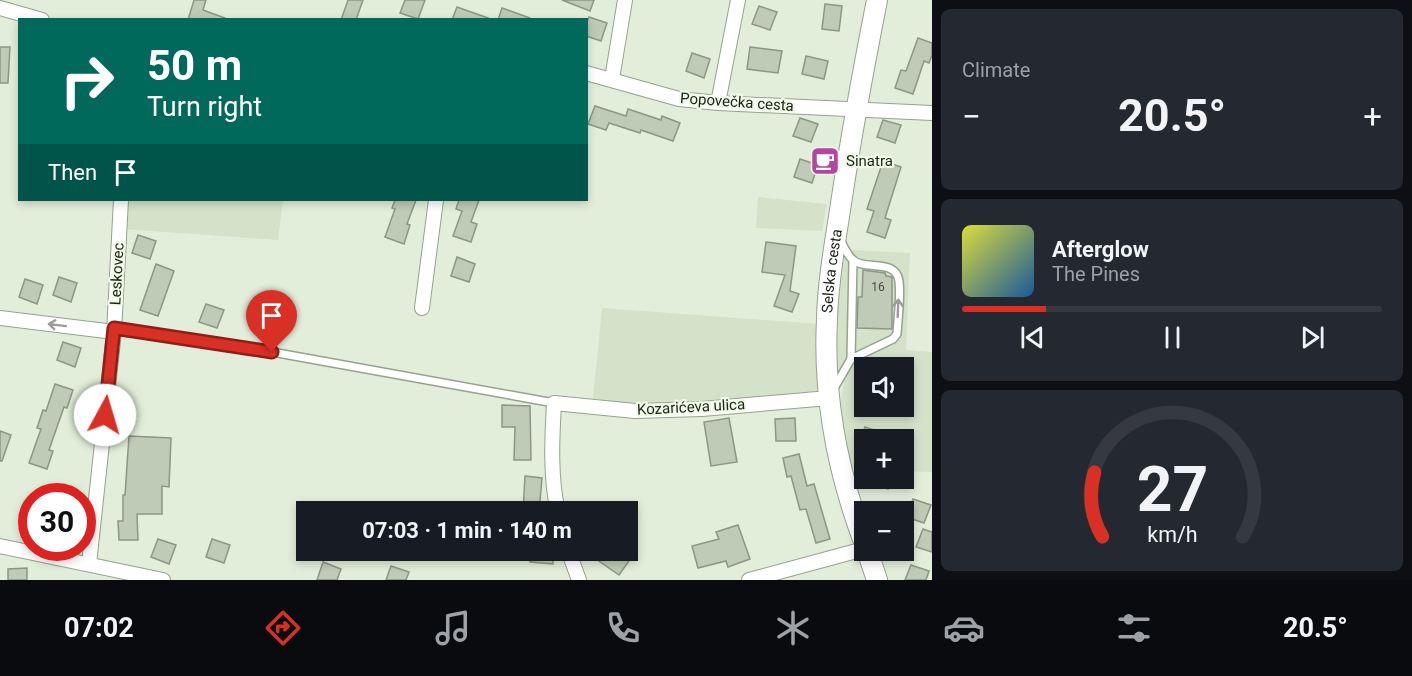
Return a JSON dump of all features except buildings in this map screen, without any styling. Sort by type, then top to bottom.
[{"type":"main road","name":"Selska cesta","points":[[854,512],[841,473],[829,398],[826,319],[856,109],[877,0]]},
{"type":"street","points":[[612,79],[625,0]]},
{"type":"street","points":[[718,103],[738,0]]},
{"type":"street","points":[[0,8],[35,18]]},
{"type":"street","name":"Popovečka cesta","points":[[588,73],[679,99],[718,103],[932,113]]},
{"type":"street","name":"Leskovec","points":[[89,564],[114,330],[121,201]]},
{"type":"street","points":[[422,308],[436,201]]},
{"type":"street","points":[[0,318],[114,330]]},
{"type":"street","name":"Kozarićeva ulica","points":[[554,403],[634,411],[829,398]]},
{"type":"street","points":[[554,403],[551,443],[555,501]]},
{"type":"street","points":[[0,546],[163,580]]},
{"type":"street","points":[[572,561],[579,580]]},
{"type":"street","points":[[749,580],[873,565]]},
{"type":"lane","points":[[837,234],[845,251],[853,260],[892,269],[899,280],[897,334],[893,339],[850,358]]},
{"type":"lane","points":[[829,398],[850,358],[853,260]]},
{"type":"lane","points":[[114,330],[272,352],[554,403]]},
{"type":"shaded area","points":[[758,197],[827,204],[822,231],[756,228]]},
{"type":"shaded area","points":[[124,201],[283,201],[278,240],[123,229]]},
{"type":"shaded area","points":[[852,250],[910,253],[906,350],[932,352],[932,472],[914,471],[914,429],[854,429],[854,468],[849,468],[841,412],[844,383],[831,383],[839,261]]},
{"type":"shaded area","points":[[602,308],[819,324],[821,391],[694,403],[630,405],[593,398]]},
{"type":"place","name":"Sinatra","points":[[825,161]]},
{"type":"route","points":[[105,415],[114,328],[272,352]]}]
